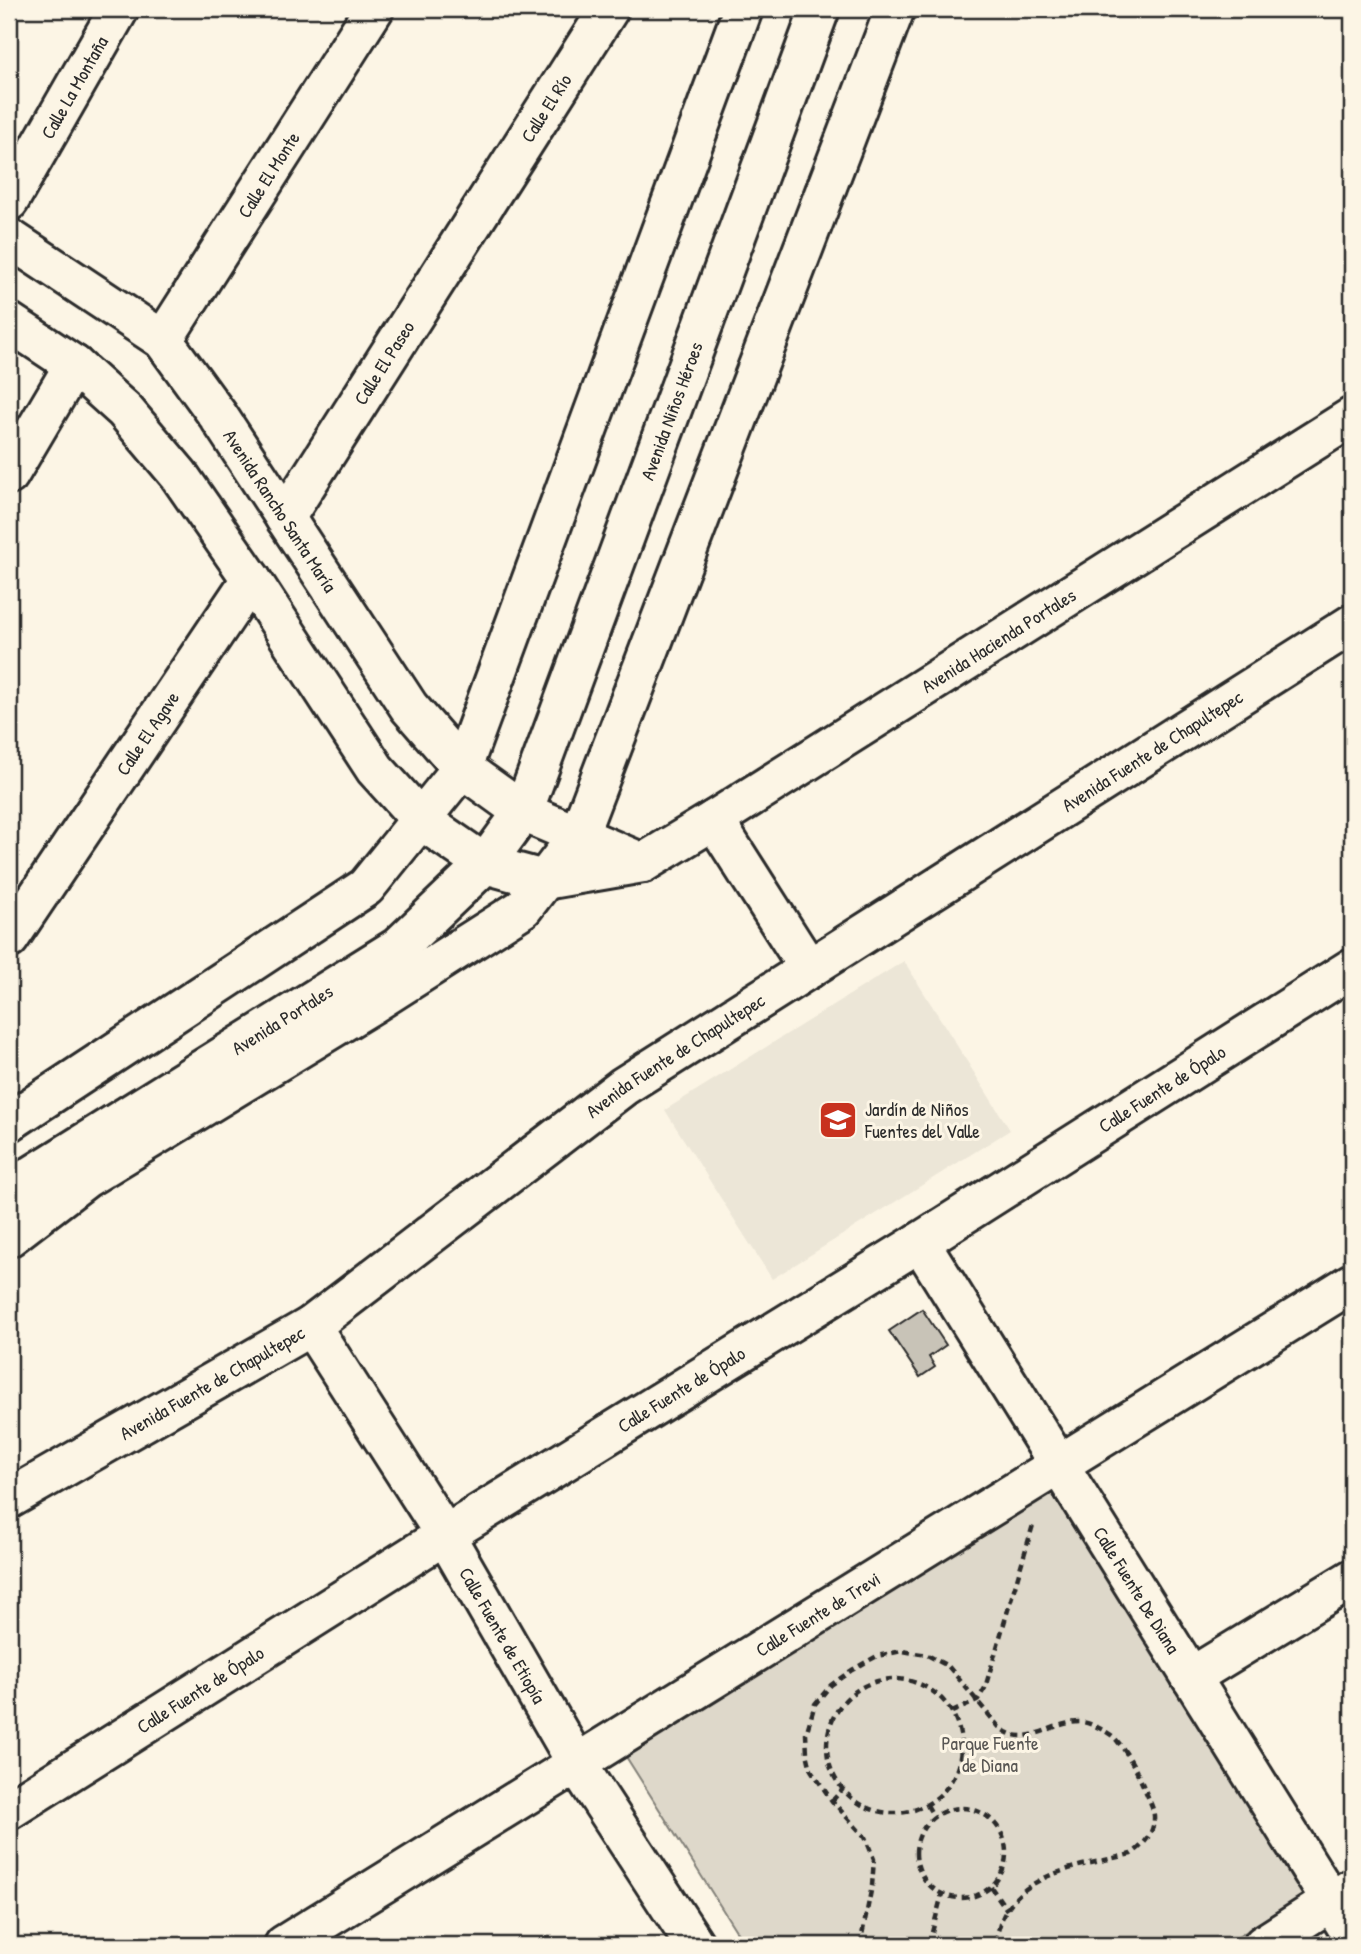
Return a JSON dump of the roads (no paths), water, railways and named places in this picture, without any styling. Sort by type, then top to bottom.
[{"type":"street","name":"Calle La Montaña","points":[[9,201],[119,9]]},
{"type":"street","name":"Calle El Monte","points":[[163,340],[374,9]]},
{"type":"street","name":"Calle El Río","points":[[483,209],[610,9]]},
{"type":"street","points":[[9,1122],[366,887],[462,768],[743,9]]},
{"type":"street","name":"Avenida Niños Héroes","points":[[523,812],[820,9]]},
{"type":"street","points":[[9,1237],[86,1178],[374,1003],[523,908],[578,836],[895,9]]},
{"type":"street","name":"Calle El Paseo","points":[[285,518],[483,209]]},
{"type":"street","name":"Avenida Rancho Santa María","points":[[9,238],[163,340],[219,417],[409,707],[462,768],[523,812]]},
{"type":"street","points":[[9,322],[74,365],[125,411],[179,475],[251,579],[375,769],[421,820],[485,864]]},
{"type":"street","points":[[9,475],[74,365]]},
{"type":"street","name":"Avenida Hacienda Portales","points":[[485,864],[544,880],[643,863],[1352,417]]},
{"type":"street","name":"Calle El Agave","points":[[9,939],[251,579]]},
{"type":"street","name":"Avenida Fuente de Chapultepec","points":[[9,1499],[311,1325],[624,1086],[1352,624]]},
{"type":"street","points":[[523,812],[643,863]]},
{"type":"street","name":"Avenida Portales","points":[[9,1190],[398,947],[485,864],[523,812]]},
{"type":"street","points":[[714,820],[809,969]]},
{"type":"street","name":"Calle Fuente de Ópalo","points":[[9,1810],[444,1535],[920,1242],[1352,968]]},
{"type":"street","name":"Calle Fuente De Diana","points":[[920,1242],[1054,1467],[1192,1677],[1342,1895],[1352,1936]]},
{"type":"street","name":"Calle Fuente de Trevi","points":[[284,1945],[1352,1283]]},
{"type":"street","name":"Calle Fuente de Etiopía","points":[[311,1325],[444,1535],[577,1764],[695,1945]]},
{"type":"street","points":[[1192,1677],[1352,1579]]},
{"type":"street","points":[[1263,1945],[1342,1895]]},
{"type":"place","name":"Jardín de Niños Fuentes del Valle","points":[[838,1120]]},
{"type":"park label","name":"Parque Fuente de Diana","points":[[990,1754]]}]
